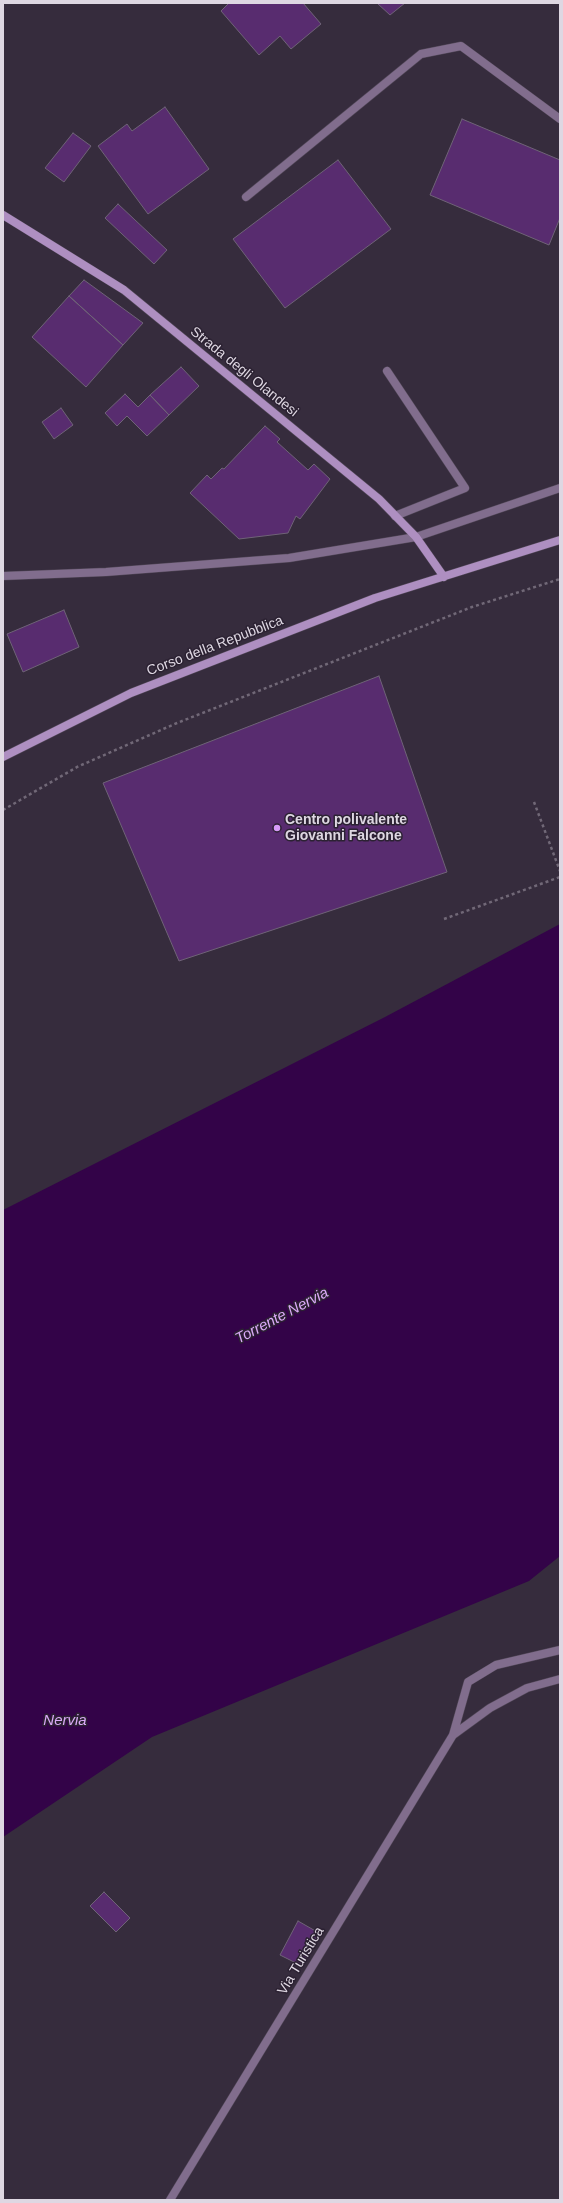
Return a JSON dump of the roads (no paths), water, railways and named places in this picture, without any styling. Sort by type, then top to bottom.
[{"type":"main road","name":"Strada degli Olandesi","points":[[3,215],[124,290],[379,499],[416,537],[444,577]]},
{"type":"main road","name":"Corso della Repubblica","points":[[3,757],[130,693],[375,598],[560,540]]},
{"type":"street","points":[[246,196],[421,54],[461,46],[560,119]]},
{"type":"street","points":[[387,371],[466,488],[395,516]]},
{"type":"street","points":[[3,576],[106,572],[289,558],[416,537],[560,488]]},
{"type":"street","name":"Via Turistica","points":[[170,2200],[417,1797],[453,1734],[468,1682],[496,1665],[560,1650]]},
{"type":"street","name":"Via Turistica","points":[[453,1734],[490,1708],[527,1688],[560,1680]]},
{"type":"water","points":[[560,924],[560,1556],[529,1581],[152,1737],[3,1837],[3,1210],[385,1017]]},
{"type":"place","name":"Centro polivalente Giovanni Falcone","points":[[277,828]]},
{"type":"water label","name":"Torrente Nervia","points":[[282,1316]]},
{"type":"water label","name":"Nervia","points":[[65,1721]]}]
